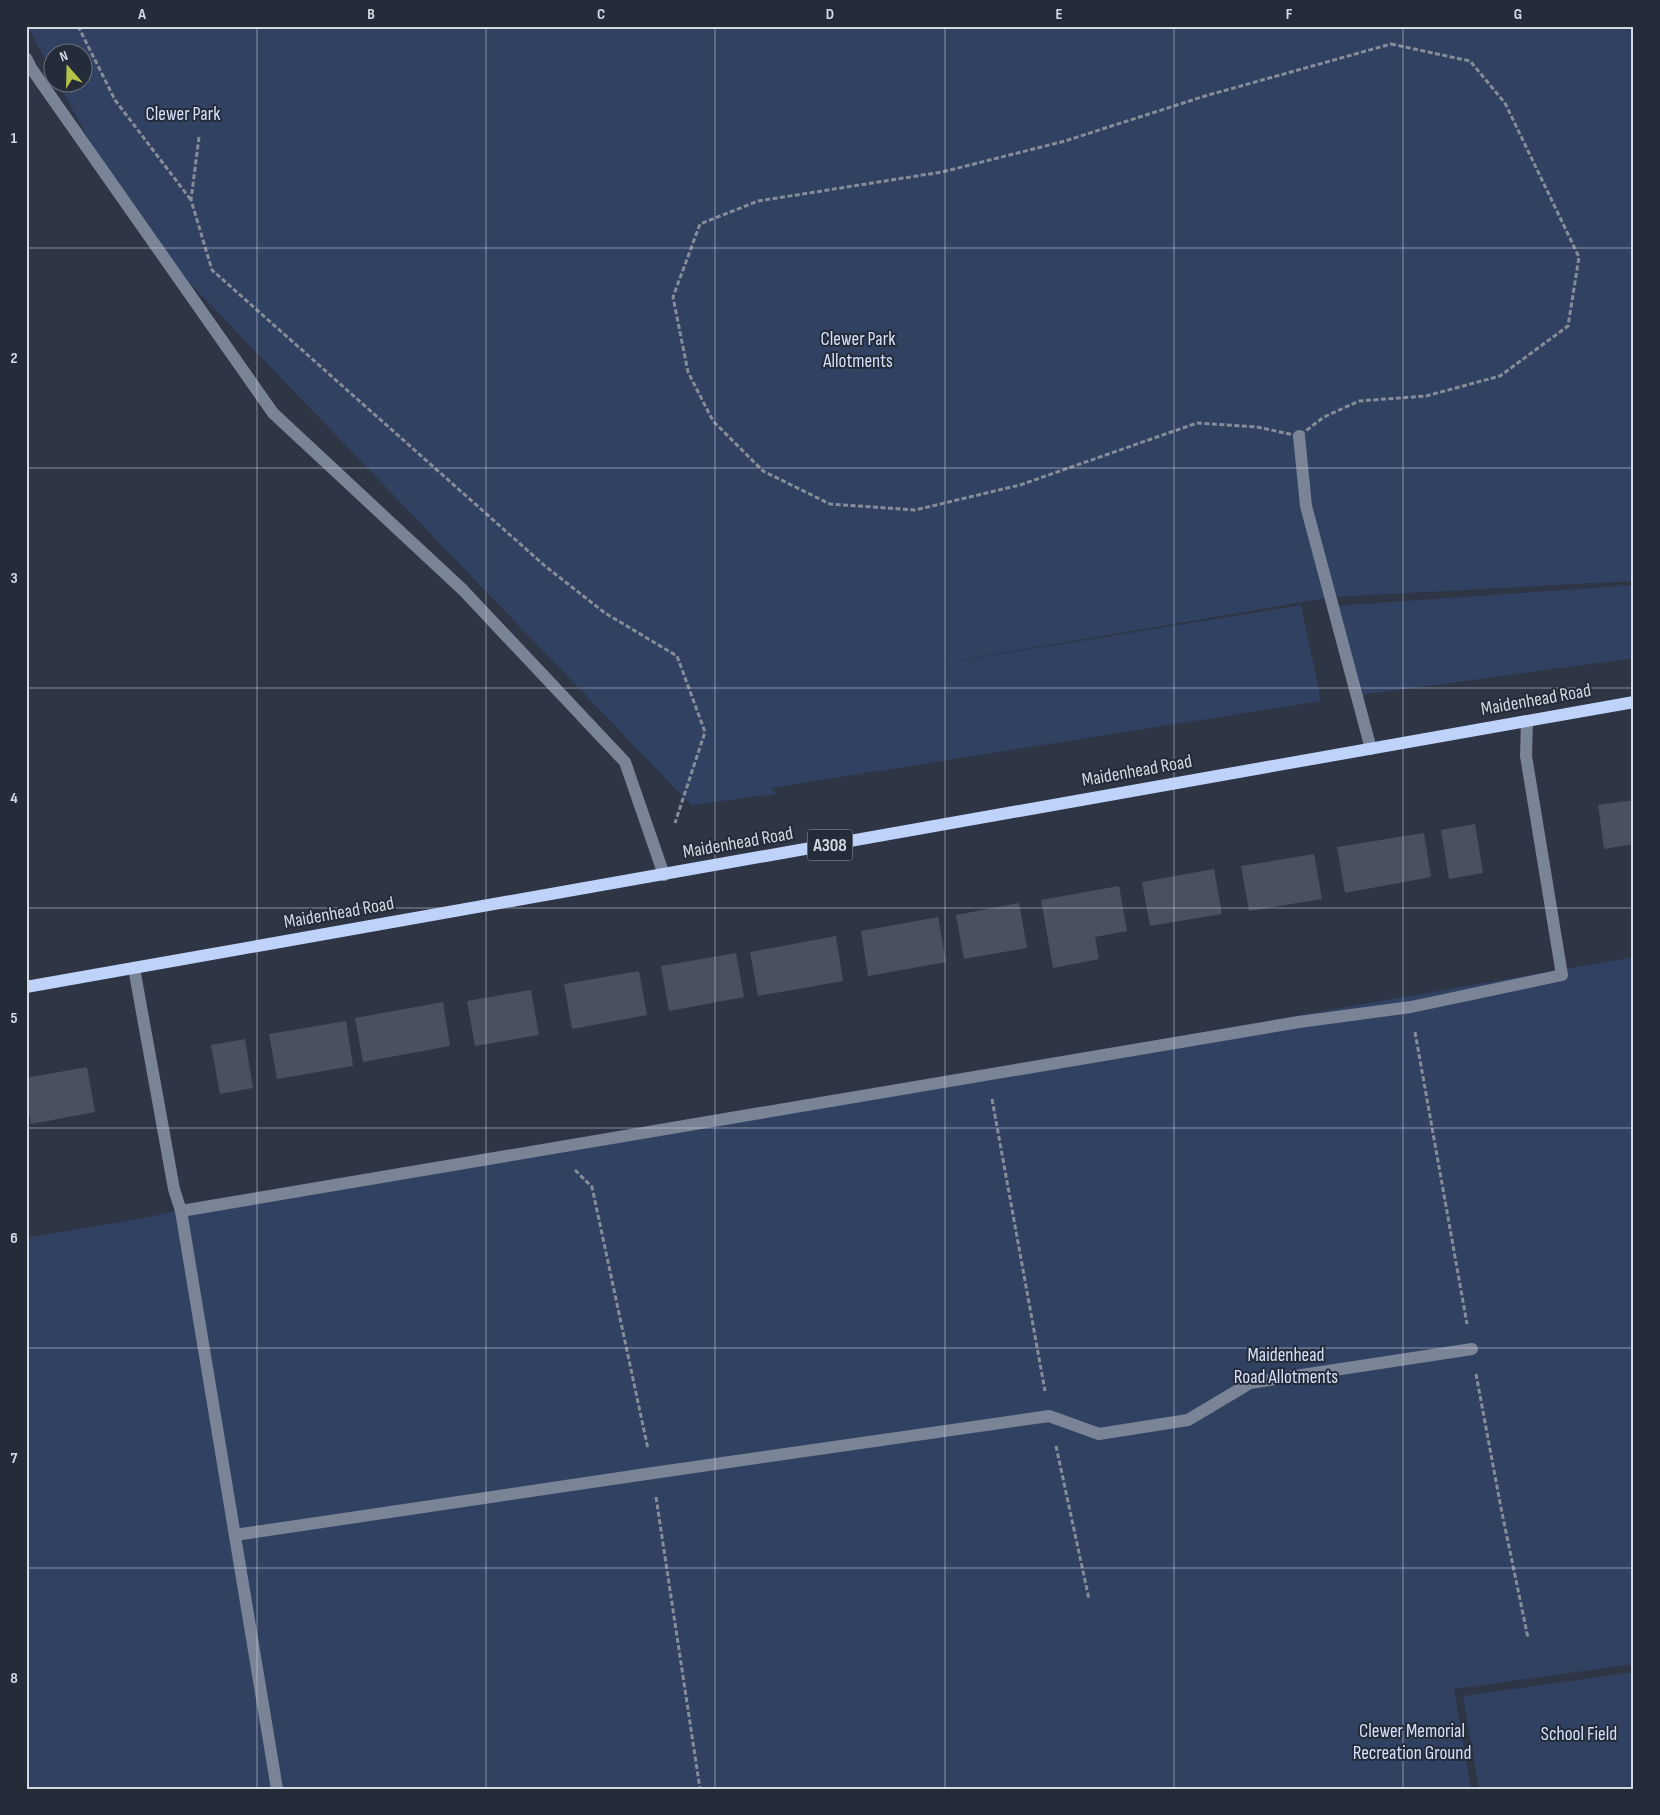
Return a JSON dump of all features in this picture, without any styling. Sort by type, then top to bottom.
[{"type":"main road","name":"Maidenhead Road","points":[[26,987],[1634,702]]},
{"type":"lane","points":[[26,58],[31,68],[273,412],[463,590],[625,762],[664,875]]},
{"type":"lane","points":[[1299,436],[1306,506],[1371,748]]},
{"type":"lane","points":[[181,1211],[1299,1022],[1411,1007],[1562,976],[1526,756],[1527,721]]},
{"type":"lane","points":[[134,968],[172,1179],[181,1211],[277,1789]]},
{"type":"lane","points":[[235,1535],[1050,1416],[1099,1434],[1188,1420],[1250,1383],[1472,1349]]},
{"type":"path","points":[[78,26],[115,100],[192,200],[212,270],[545,566],[605,613],[677,656],[704,732],[675,823]]},
{"type":"path","points":[[1392,44],[1470,60],[1505,103],[1578,257],[1568,326],[1500,376],[1426,396],[1359,401],[1324,417],[1299,436],[1257,427],[1198,423],[1020,485],[915,510],[830,504],[763,471],[713,421],[688,372],[673,297],[700,224],[758,201],[942,172],[1065,141],[1205,96],[1392,44]]},
{"type":"path","points":[[192,200],[199,138]]},
{"type":"path","points":[[987,1074],[1050,1416],[1089,1599]]},
{"type":"green space","name":"Clewer Park Allotments","points":[[27,26],[1634,26],[1634,581],[1332,597],[908,669],[1301,605],[1321,701],[771,788],[776,794],[691,805],[137,228],[63,92],[92,92],[92,42],[42,42],[42,54]]},
{"type":"green space","points":[[1634,585],[1634,658],[1361,695],[1334,606]]},
{"type":"green space","name":"Maidenhead Road Allotments","points":[[1634,957],[1634,1664],[1454,1689],[1471,1789],[26,1789],[26,1238],[139,1219],[198,1206]]},
{"type":"green space","name":"School Field","points":[[1634,1672],[1634,1789],[1479,1789],[1463,1696]]},
{"type":"building","points":[[1634,800],[1634,844],[1604,849],[1598,805]]},
{"type":"building","points":[[1475,824],[1483,873],[1449,879],[1441,830]]},
{"type":"building","points":[[1424,833],[1431,877],[1345,893],[1337,847]]},
{"type":"building","points":[[1314,854],[1322,899],[1249,911],[1241,866]]},
{"type":"building","points":[[1214,869],[1222,914],[1150,926],[1142,882]]},
{"type":"building","points":[[1119,886],[1127,931],[1095,937],[1099,959],[1053,968],[1041,900]]},
{"type":"building","points":[[1019,903],[1027,948],[964,959],[956,915]]},
{"type":"building","points":[[938,917],[946,962],[868,976],[861,931]]},
{"type":"building","points":[[836,936],[843,981],[758,996],[750,952]]},
{"type":"building","points":[[736,953],[744,997],[669,1011],[661,966]]},
{"type":"building","points":[[639,971],[647,1015],[572,1029],[564,984]]},
{"type":"building","points":[[531,990],[539,1035],[475,1046],[467,1001]]},
{"type":"building","points":[[443,1002],[450,1046],[363,1062],[355,1018]]},
{"type":"building","points":[[346,1021],[353,1066],[277,1079],[269,1034]]},
{"type":"building","points":[[245,1039],[253,1088],[220,1094],[211,1045]]},
{"type":"building","points":[[87,1067],[95,1112],[31,1124],[26,1094],[26,1078]]},
{"type":"park label","name":"Clewer Park","points":[[183,114]]},
{"type":"park label","name":"Clewer Memorial Recreation Ground","points":[[1412,1742]]}]
